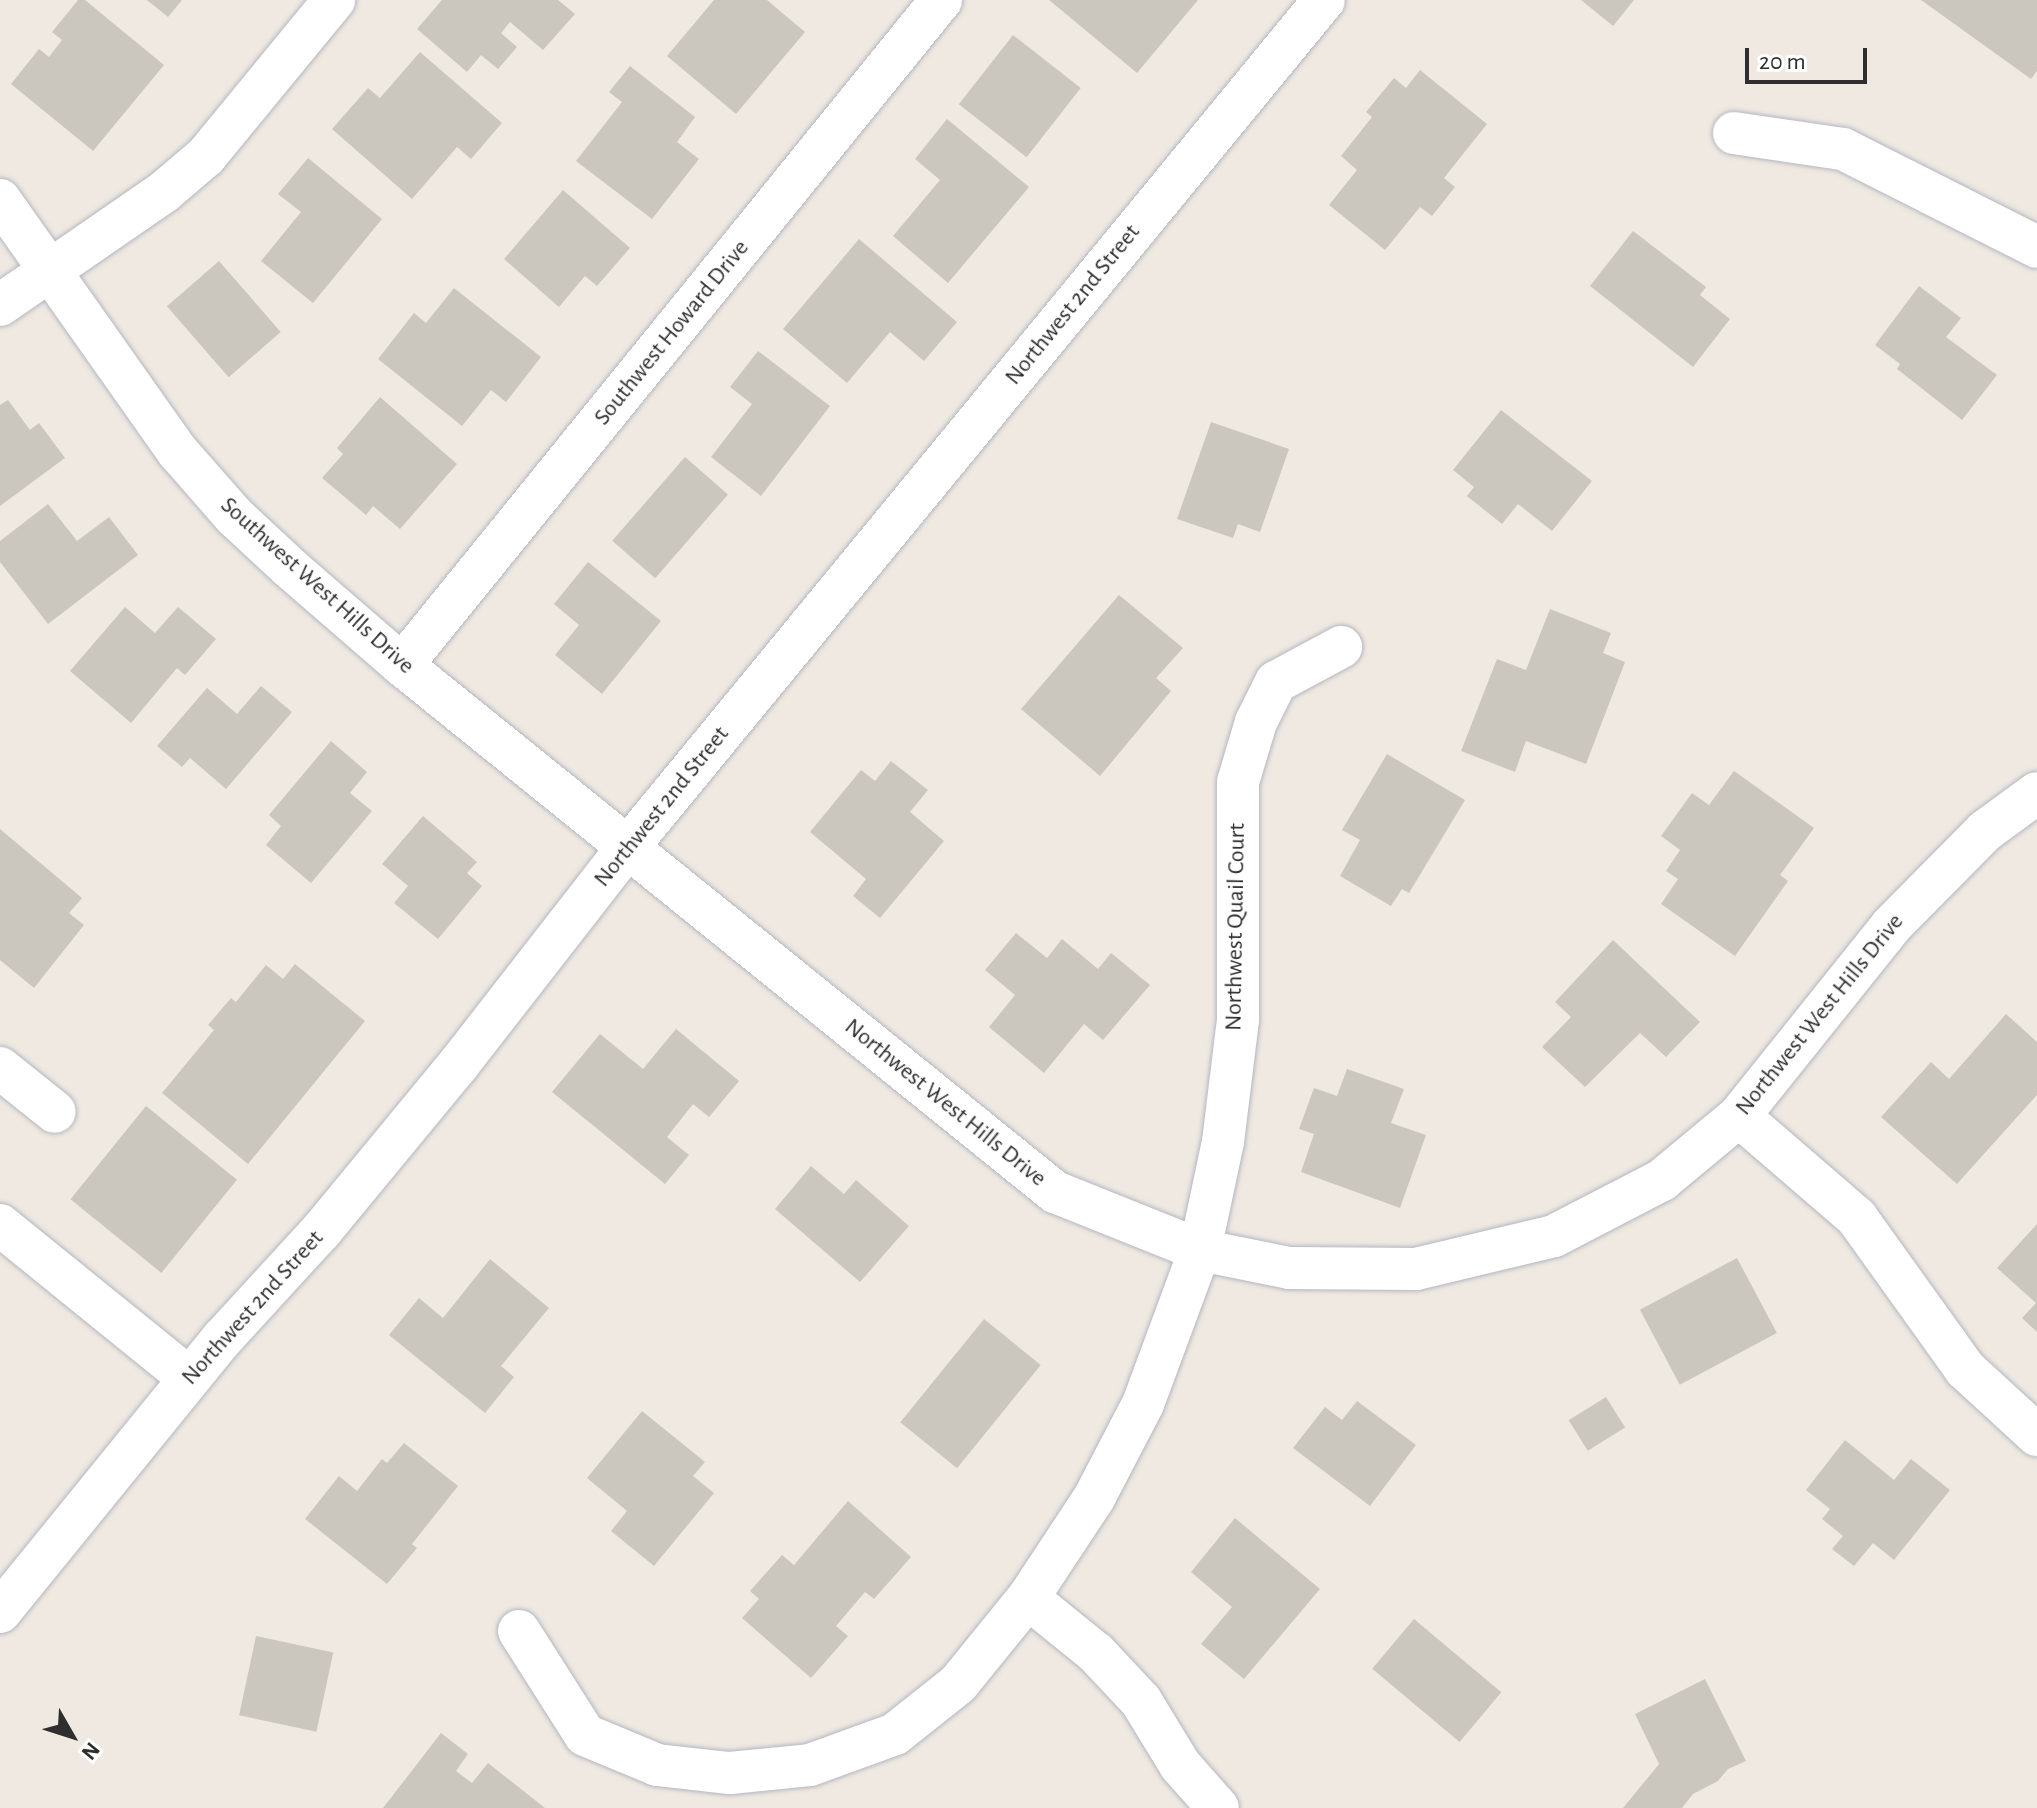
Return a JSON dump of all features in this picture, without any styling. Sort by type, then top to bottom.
[{"type":"street","points":[[0,305],[165,191],[206,156],[334,0]]},
{"type":"street","name":"Southwest Howard Drive","points":[[402,665],[941,0]]},
{"type":"street","name":"Northwest 2nd Street","points":[[0,1612],[189,1378],[332,1218],[628,847],[1324,0]]},
{"type":"street","points":[[1734,133],[1843,149],[2037,247]]},
{"type":"street","name":"Southwest West Hills Drive","points":[[0,200],[178,452],[234,516],[402,665],[628,847]]},
{"type":"street","name":"Northwest Quail Court","points":[[519,1631],[585,1735],[657,1765],[730,1773],[810,1765],[895,1734],[958,1684],[1028,1598],[1094,1498],[1143,1404],[1200,1250],[1223,1142],[1238,1020],[1238,782],[1256,722],[1276,682],[1341,647]]},
{"type":"street","name":"Northwest West Hills Drive","points":[[628,847],[1055,1192],[1200,1250],[1289,1268],[1416,1269],[1554,1236],[1662,1180],[1739,1116],[1891,926],[1985,831],[2037,793]]},
{"type":"street","points":[[0,1068],[55,1112]]},
{"type":"street","points":[[1739,1116],[1857,1218],[1965,1369],[2037,1435]]},
{"type":"street","points":[[0,1225],[189,1378]]},
{"type":"street","points":[[1028,1598],[1096,1653],[1141,1701],[1180,1765],[1218,1808]]},
{"type":"building","points":[[78,0],[85,0],[164,65],[93,151],[11,84],[39,49],[49,57],[62,40],[52,32]]},
{"type":"building","points":[[147,0],[182,0],[168,17]]},
{"type":"building","points":[[442,0],[558,0],[575,14],[543,50],[510,22],[501,33],[517,47],[498,69],[481,55],[467,72],[417,29]]},
{"type":"building","points":[[714,0],[767,0],[805,32],[736,114],[667,56]]},
{"type":"building","points":[[1049,0],[1198,0],[1137,73]]},
{"type":"building","points":[[1581,0],[1634,0],[1613,26]]},
{"type":"building","points":[[1921,0],[2037,0],[2037,71],[2031,79]]},
{"type":"building","points":[[1013,35],[1081,88],[1027,157],[959,104]]},
{"type":"building","points":[[420,52],[502,123],[471,159],[457,147],[412,199],[332,129],[368,88],[380,98]]},
{"type":"building","points":[[630,66],[695,117],[677,142],[699,159],[652,219],[576,161],[622,102],[609,92]]},
{"type":"building","points":[[1420,70],[1487,124],[1444,178],[1455,187],[1432,216],[1420,207],[1385,250],[1329,205],[1357,170],[1341,156],[1372,117],[1366,112],[1394,78],[1406,88]]},
{"type":"building","points":[[947,119],[1029,187],[948,283],[893,236],[940,180],[915,159]]},
{"type":"building","points":[[308,158],[382,219],[313,303],[261,261],[301,212],[278,194]]},
{"type":"building","points":[[563,190],[630,248],[597,286],[585,276],[559,307],[504,259]]},
{"type":"building","points":[[1633,231],[1706,287],[1700,295],[1730,319],[1693,367],[1590,286]]},
{"type":"building","points":[[859,239],[957,322],[924,361],[890,332],[847,383],[783,329]]},
{"type":"building","points":[[219,261],[281,332],[229,377],[167,306]]},
{"type":"building","points":[[1919,286],[1961,318],[1946,337],[1997,375],[1962,420],[1897,369],[1900,364],[1875,345]]},
{"type":"building","points":[[454,288],[541,357],[506,402],[491,390],[462,426],[378,359],[414,313],[426,323]]},
{"type":"building","points":[[758,351],[830,406],[761,496],[711,457],[752,404],[730,387]]},
{"type":"building","points":[[380,397],[457,464],[400,529],[373,506],[366,515],[322,478],[343,454],[337,448]]},
{"type":"building","points":[[8,400],[30,430],[39,423],[65,458],[0,506],[0,405]]},
{"type":"building","points":[[1501,410],[1592,481],[1552,531],[1518,504],[1502,524],[1467,496],[1474,487],[1453,470]]},
{"type":"building","points":[[1211,422],[1289,449],[1260,532],[1238,524],[1233,538],[1177,519]]},
{"type":"building","points":[[685,457],[728,494],[655,578],[612,541]]},
{"type":"building","points":[[48,504],[77,541],[109,517],[138,555],[48,624],[0,562],[0,541]]},
{"type":"building","points":[[588,562],[661,621],[602,694],[555,655],[579,625],[554,604]]},
{"type":"building","points":[[1119,595],[1183,648],[1156,678],[1171,691],[1100,776],[1021,709]]},
{"type":"building","points":[[125,607],[155,633],[178,607],[216,639],[185,675],[177,668],[131,723],[70,671]]},
{"type":"building","points":[[1550,609],[1611,633],[1603,653],[1625,662],[1586,764],[1526,741],[1515,772],[1461,751],[1497,659],[1526,670]]},
{"type":"building","points":[[261,686],[292,712],[226,789],[190,758],[182,767],[157,746],[207,688],[237,714]]},
{"type":"building","points":[[331,741],[367,772],[350,793],[372,811],[311,883],[266,845],[281,826],[269,815]]},
{"type":"building","points":[[1387,754],[1465,800],[1409,893],[1402,889],[1391,906],[1340,876],[1360,840],[1342,830]]},
{"type":"building","points":[[891,761],[928,790],[910,812],[944,841],[880,918],[853,896],[866,879],[810,832],[861,770],[875,781]]},
{"type":"building","points":[[1734,771],[1814,828],[1780,875],[1788,881],[1735,956],[1661,904],[1678,879],[1666,871],[1680,850],[1661,836],[1692,793],[1709,805]]},
{"type":"building","points":[[423,816],[477,862],[467,873],[482,886],[438,939],[394,903],[408,886],[382,864]]},
{"type":"building","points":[[0,829],[82,898],[69,913],[84,925],[34,988],[0,960]]},
{"type":"building","points":[[1016,933],[1047,958],[1062,939],[1098,969],[1111,953],[1150,985],[1103,1040],[1084,1024],[1044,1073],[989,1027],[1015,995],[985,970]]},
{"type":"building","points":[[1613,940],[1700,1022],[1666,1057],[1640,1033],[1585,1087],[1542,1047],[1571,1017],[1555,1002]]},
{"type":"building","points":[[295,964],[365,1021],[248,1164],[162,1093],[214,1030],[208,1025],[231,998],[236,1002],[266,965],[283,979]]},
{"type":"building","points":[[2006,1014],[2037,1042],[2037,1095],[1957,1184],[1881,1117],[1931,1062],[1949,1079]]},
{"type":"building","points":[[676,1029],[739,1081],[709,1117],[693,1104],[667,1137],[689,1155],[665,1184],[552,1092],[600,1034],[643,1069]]},
{"type":"building","points":[[1347,1069],[1404,1089],[1391,1123],[1426,1135],[1400,1208],[1301,1172],[1314,1134],[1299,1129],[1314,1088],[1337,1096]]},
{"type":"building","points":[[146,1106],[237,1180],[161,1273],[70,1199]]},
{"type":"building","points":[[811,1166],[844,1194],[856,1180],[909,1226],[860,1282],[775,1209]]},
{"type":"building","points":[[2037,1224],[2037,1332],[2022,1318],[2036,1303],[1997,1268]]},
{"type":"building","points":[[1737,1258],[1777,1333],[1680,1385],[1640,1310]]},
{"type":"building","points":[[490,1259],[549,1308],[501,1366],[514,1377],[485,1413],[389,1335],[419,1298],[443,1318]]},
{"type":"building","points":[[984,1319],[1041,1365],[957,1468],[900,1422]]},
{"type":"building","points":[[1606,1397],[1625,1428],[1588,1451],[1569,1420]]},
{"type":"building","points":[[1357,1401],[1416,1445],[1370,1506],[1293,1448],[1325,1407],[1342,1420]]},
{"type":"building","points":[[642,1411],[705,1462],[693,1476],[714,1493],[654,1566],[611,1531],[627,1511],[587,1478]]},
{"type":"building","points":[[1845,1440],[1894,1480],[1911,1459],[1950,1490],[1894,1560],[1873,1543],[1854,1566],[1832,1549],[1843,1536],[1822,1519],[1830,1509],[1806,1490]]},
{"type":"building","points":[[404,1443],[458,1486],[412,1544],[417,1548],[387,1584],[305,1519],[339,1476],[357,1491],[382,1459],[387,1463]]},
{"type":"building","points":[[848,1501],[911,1557],[874,1599],[865,1592],[836,1626],[848,1636],[811,1678],[742,1618],[759,1599],[750,1591],[782,1555],[794,1565]]},
{"type":"building","points":[[1235,1518],[1320,1589],[1244,1679],[1201,1644],[1232,1607],[1191,1572]]},
{"type":"building","points":[[1414,1619],[1501,1692],[1460,1742],[1372,1669]]},
{"type":"building","points":[[256,1636],[333,1652],[316,1732],[239,1715]]},
{"type":"building","points":[[1705,1679],[1746,1761],[1728,1769],[1718,1781],[1693,1794],[1682,1808],[1623,1808],[1659,1764],[1635,1714]]},
{"type":"building","points":[[441,1733],[468,1754],[456,1771],[472,1783],[488,1763],[545,1808],[383,1808]]}]
